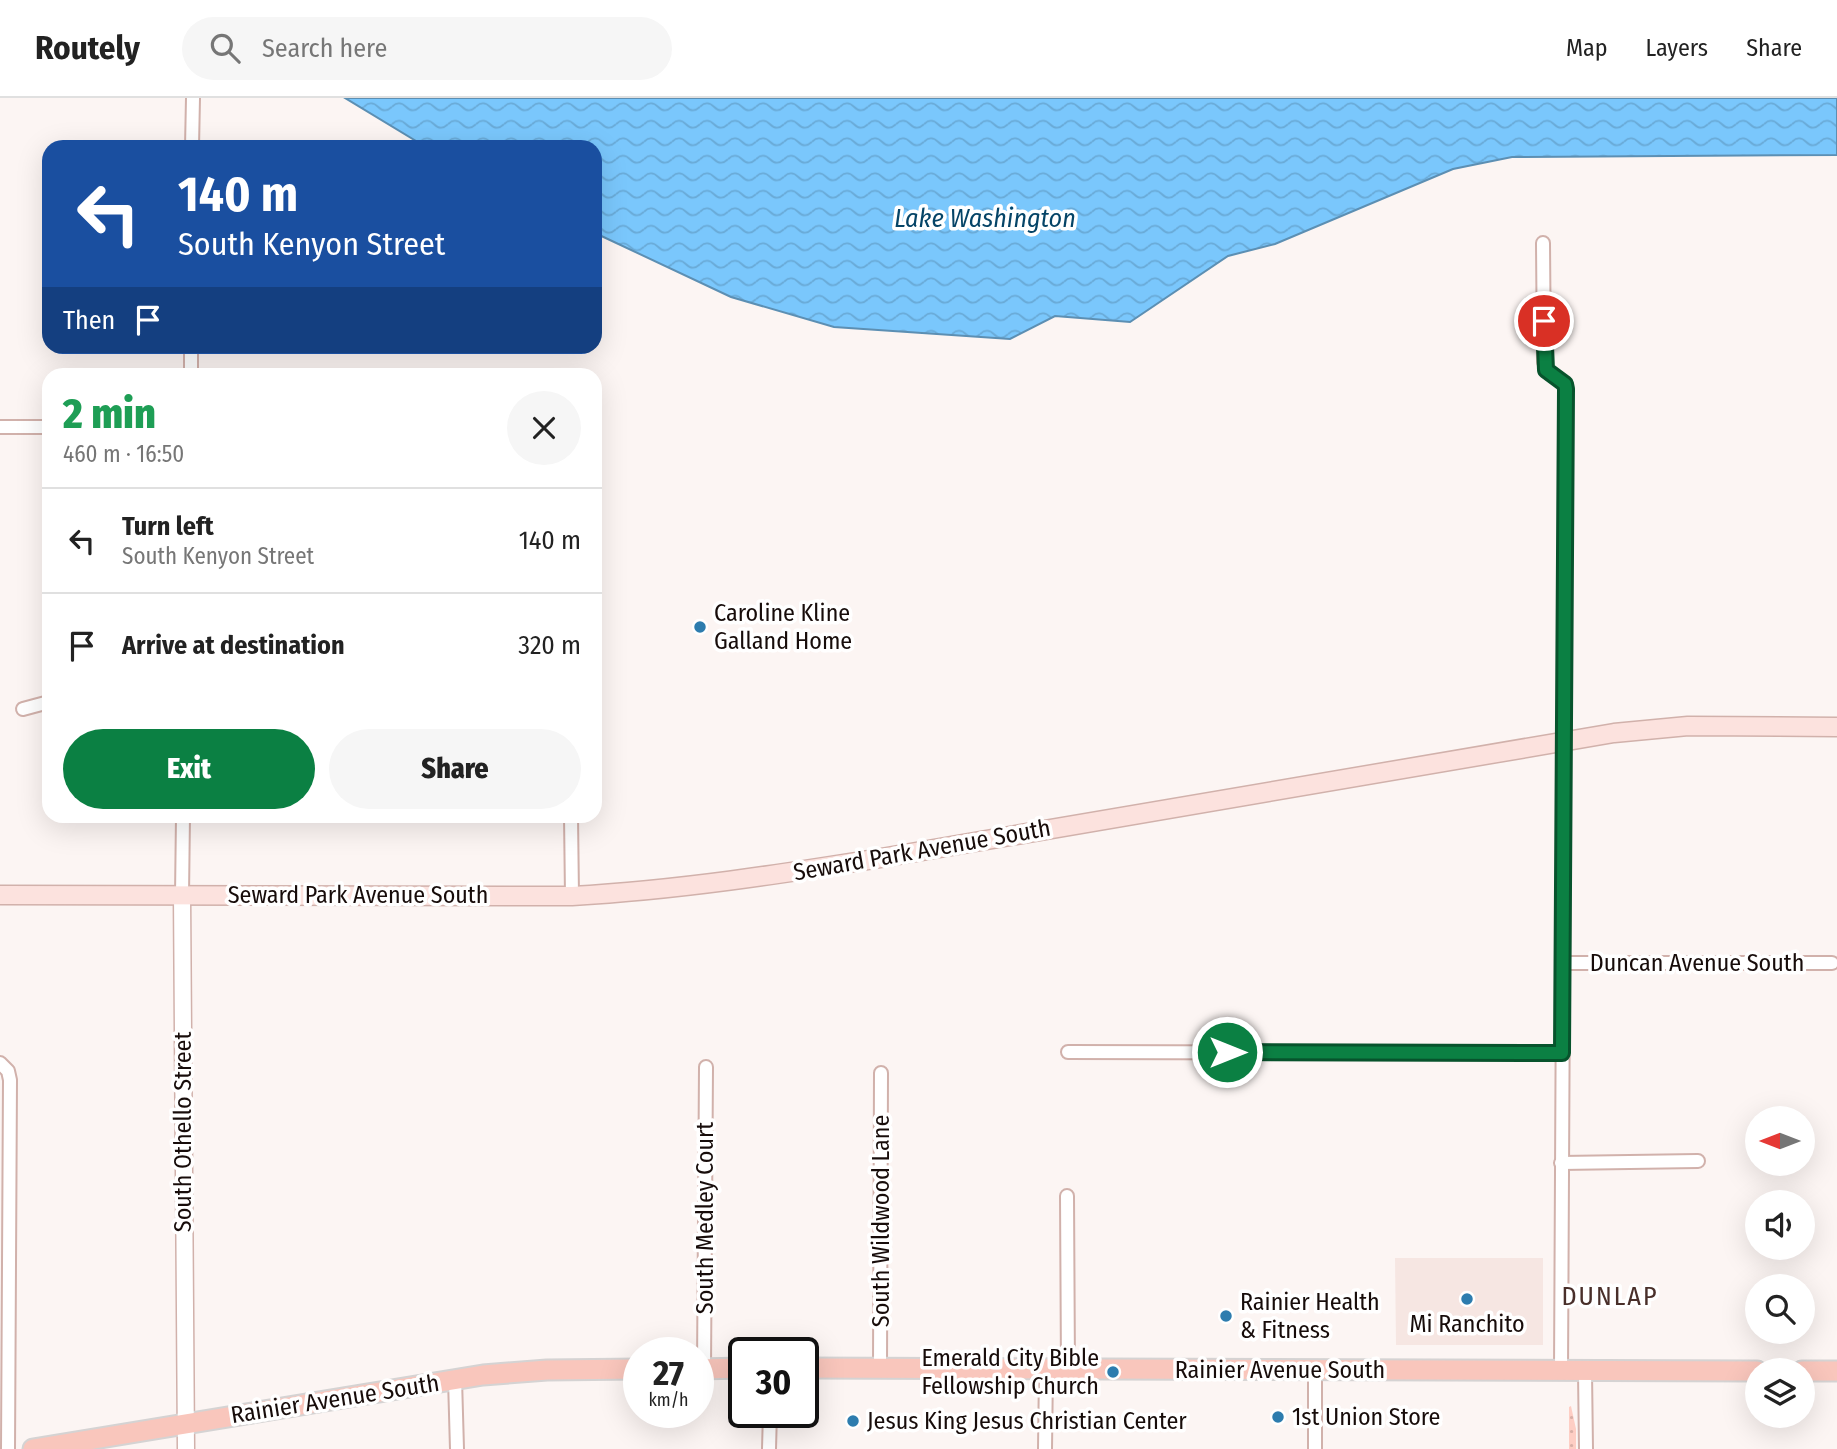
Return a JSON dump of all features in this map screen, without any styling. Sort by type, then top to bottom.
[{"type":"main road","name":"Seward Park Avenue South","points":[[0,895],[572,896],[639,892],[795,872],[1563,740],[1688,726],[1837,727]]},
{"type":"main road","name":"Rainier Avenue South","points":[[819,1368],[1745,1371]]},
{"type":"main road","name":"Rainier Avenue South","points":[[33,1449],[455,1379],[514,1372],[623,1369]]},
{"type":"main road","points":[[1815,1371],[1837,1371]]},
{"type":"street","points":[[192,140],[193,98]]},
{"type":"street","points":[[1543,243],[1544,362],[1546,370],[1565,384],[1566,389],[1560,1371]]},
{"type":"street","points":[[0,427],[42,427]]},
{"type":"street","points":[[23,709],[42,704]]},
{"type":"street","name":"South Othello Street","points":[[183,823],[186,1449]]},
{"type":"street","points":[[571,823],[572,896]]},
{"type":"street","name":"Duncan Avenue South","points":[[1562,963],[1832,963]]},
{"type":"street","points":[[1068,1052],[1562,1053]]},
{"type":"street","points":[[2,1064],[10,1080],[8,1449]]},
{"type":"street","name":"South Medley Court","points":[[702,1337],[706,1067]]},
{"type":"street","name":"South Wildwood Lane","points":[[880,1369],[881,1073]]},
{"type":"street","points":[[1561,1163],[1698,1161]]},
{"type":"street","points":[[1067,1196],[1068,1369]]},
{"type":"street","points":[[1045,1449],[1046,1370]]},
{"type":"street","points":[[1315,1370],[1315,1449]]},
{"type":"street","points":[[1586,1371],[1586,1449]]},
{"type":"street","points":[[455,1379],[457,1449]]},
{"type":"street","points":[[769,1428],[769,1449]]},
{"type":"shaded area","points":[[1395,1258],[1543,1258],[1543,1345],[1396,1345]]},
{"type":"shaded area","points":[[1571,1406],[1576,1429],[1576,1449],[1569,1449]]},
{"type":"water","name":"Lake Washington","points":[[345,98],[1837,98],[1837,155],[1512,157],[1453,169],[1275,244],[1228,256],[1130,322],[1055,316],[1010,339],[834,327],[731,297],[602,236],[602,140],[414,140]]},
{"type":"place","name":"Caroline Kline Galland Home","points":[[700,627]]},
{"type":"place","name":"Mi Ranchito","points":[[1467,1299]]},
{"type":"place","name":"Rainier Health & Fitness","points":[[1226,1316]]},
{"type":"place","name":"Emerald City Bible Fellowship Church","points":[[1113,1372]]},
{"type":"place","name":"1st Union Store","points":[[1278,1417]]},
{"type":"place","name":"Jesus King Jesus Christian Center","points":[[853,1421]]},
{"type":"district","name":"DUNLAP","points":[[1610,1296]]},
{"type":"route","points":[[1227,1052],[1562,1053],[1566,389],[1565,384],[1546,370],[1544,321]]}]
